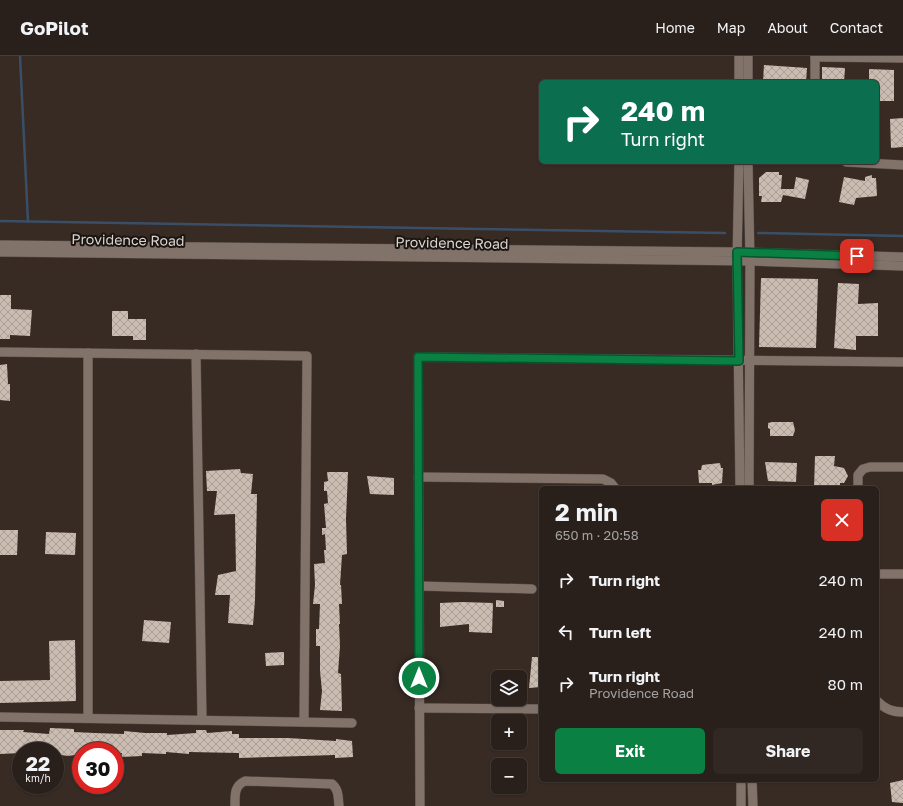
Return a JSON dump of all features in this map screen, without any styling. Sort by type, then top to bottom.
[{"type":"street","points":[[739,56],[739,80]]},
{"type":"street","points":[[748,56],[748,80]]},
{"type":"street","points":[[815,80],[815,57],[903,58]]},
{"type":"street","points":[[738,164],[737,256],[740,486]]},
{"type":"street","points":[[748,164],[750,486]]},
{"type":"street","points":[[879,164],[903,165]]},
{"type":"street","name":"Providence Road","points":[[0,245],[737,256],[903,266]]},
{"type":"street","name":"Providence Road","points":[[0,252],[737,256]]},
{"type":"street","name":"Providence Road","points":[[749,257],[903,257]]},
{"type":"street","points":[[0,352],[307,356],[304,722]]},
{"type":"street","points":[[88,353],[88,718]]},
{"type":"street","points":[[196,354],[202,720]]},
{"type":"street","points":[[420,806],[418,357],[903,362]]},
{"type":"street","points":[[858,486],[858,475],[863,469],[870,467],[903,467]]},
{"type":"street","points":[[418,477],[602,480],[613,486]]},
{"type":"street","points":[[879,574],[903,574]]},
{"type":"street","points":[[419,586],[532,589]]},
{"type":"street","points":[[879,703],[894,712],[903,712]]},
{"type":"street","points":[[419,708],[539,709]]},
{"type":"street","points":[[0,717],[352,723]]},
{"type":"street","points":[[235,806],[236,790],[240,783],[245,781],[332,784],[335,786],[338,794],[338,806]]},
{"type":"street","points":[[741,782],[741,806]]},
{"type":"street","points":[[752,782],[752,806]]},
{"type":"building","points":[[764,65],[807,68],[806,80],[763,80]]},
{"type":"building","points":[[822,67],[845,68],[844,80],[822,80]]},
{"type":"building","points":[[869,69],[894,70],[894,101],[879,101],[879,80],[869,80]]},
{"type":"building","points":[[903,118],[903,147],[891,148],[890,119]]},
{"type":"building","points":[[766,172],[779,172],[779,175],[782,175],[781,189],[794,189],[796,177],[809,180],[805,199],[783,195],[781,202],[761,202],[762,196],[759,196],[759,178]]},
{"type":"building","points":[[872,175],[872,178],[876,178],[877,196],[856,198],[854,205],[839,202],[844,177],[865,181],[865,177]]},
{"type":"building","points":[[761,278],[818,279],[816,348],[759,347]]},
{"type":"building","points":[[838,283],[859,284],[858,304],[878,303],[878,336],[856,336],[856,350],[834,348]]},
{"type":"building","points":[[0,295],[11,295],[11,309],[32,310],[30,336],[10,335],[10,339],[0,339]]},
{"type":"building","points":[[112,311],[128,311],[128,319],[146,319],[146,340],[133,340],[133,336],[112,336]]},
{"type":"building","points":[[7,364],[8,384],[10,384],[10,401],[0,400],[0,365]]},
{"type":"building","points":[[793,422],[795,430],[793,436],[770,436],[768,423]]},
{"type":"building","points":[[815,456],[835,456],[834,466],[844,468],[848,476],[844,483],[840,483],[840,486],[814,486]]},
{"type":"building","points":[[765,462],[797,463],[796,482],[768,481]]},
{"type":"building","points":[[720,463],[721,468],[723,468],[722,483],[712,485],[712,483],[699,483],[698,470],[701,470],[702,465]]},
{"type":"building","points":[[240,469],[241,473],[253,474],[251,494],[257,494],[255,600],[253,625],[228,623],[230,595],[215,595],[218,575],[236,571],[235,514],[214,515],[217,491],[207,491],[206,471]]},
{"type":"building","points":[[327,472],[348,472],[346,519],[347,554],[342,555],[340,585],[342,604],[339,604],[340,646],[338,673],[341,674],[342,711],[320,710],[322,691],[320,646],[316,646],[316,629],[319,629],[320,604],[313,604],[315,585],[314,564],[325,563],[325,534],[322,535],[322,528],[326,528],[324,504],[328,503],[327,491],[324,491],[324,482],[328,481]]},
{"type":"building","points":[[367,476],[394,478],[394,495],[370,494]]},
{"type":"building","points":[[0,530],[18,530],[17,555],[0,555]]},
{"type":"building","points":[[46,532],[76,533],[75,555],[45,554]]},
{"type":"building","points":[[496,600],[504,601],[504,607],[496,607]]},
{"type":"building","points":[[440,603],[493,603],[492,633],[469,632],[469,624],[440,627]]},
{"type":"building","points":[[144,620],[171,622],[169,643],[142,641]]},
{"type":"building","points":[[75,640],[76,701],[0,703],[0,681],[50,680],[49,641]]},
{"type":"building","points":[[284,652],[284,665],[266,666],[265,653]]},
{"type":"building","points":[[532,657],[539,657],[539,687],[529,688]]},
{"type":"building","points":[[50,728],[74,729],[74,732],[124,734],[124,731],[167,733],[167,735],[196,733],[196,730],[206,730],[207,733],[232,731],[232,734],[239,734],[239,738],[288,738],[336,741],[336,739],[352,741],[353,757],[335,758],[335,755],[239,758],[239,753],[189,752],[189,754],[166,752],[166,754],[142,753],[142,756],[124,757],[124,742],[72,742],[72,755],[68,756],[64,755],[64,742],[12,742],[12,753],[0,754],[0,730],[24,730],[23,732],[49,734]]},
{"type":"building","points":[[903,780],[903,803],[892,802],[890,783]]},
{"type":"waterway","points":[[20,56],[28,222]]},
{"type":"waterway","points":[[0,221],[725,233]]},
{"type":"waterway","points":[[758,233],[903,236]]},
{"type":"route","points":[[419,678],[418,357],[739,361],[737,252],[857,256]]}]
